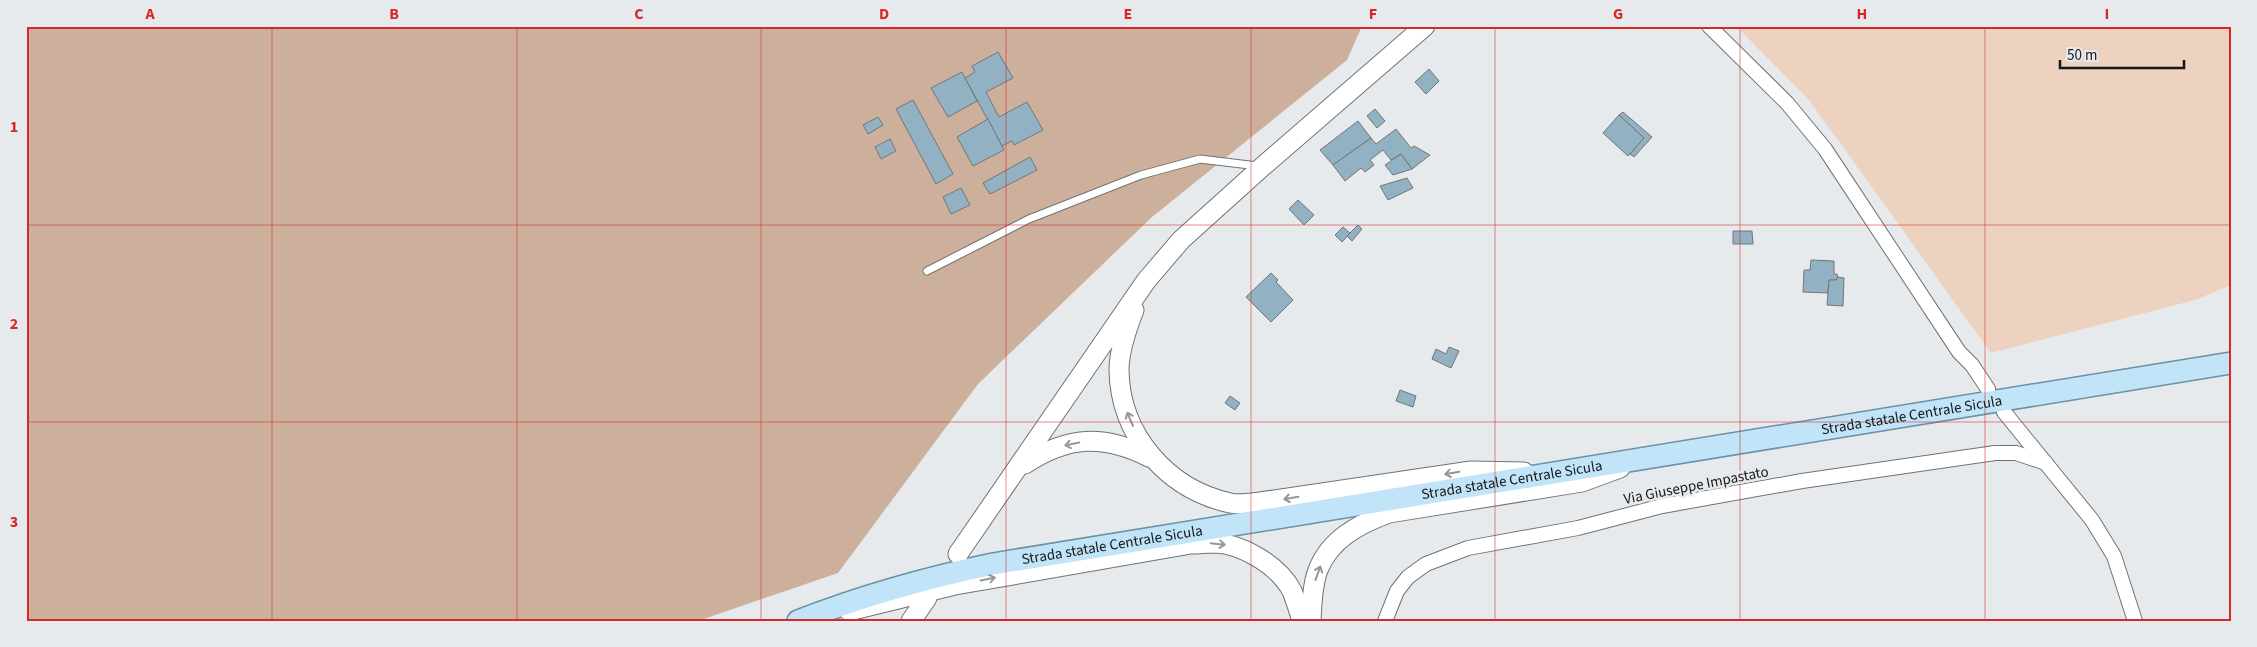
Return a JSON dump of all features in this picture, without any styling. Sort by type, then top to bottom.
[{"type":"main road","points":[[958,554],[1020,468],[1146,281],[1181,240],[1425,26]]},
{"type":"main road","points":[[1146,281],[1126,335],[1119,368],[1127,413],[1139,440],[1152,459],[1170,475],[1198,493],[1231,503],[1260,502],[1470,471],[1552,472]]},
{"type":"main road","name":"Strada statale Centrale Sicula","points":[[798,621],[887,590],[950,573],[993,564],[2231,363]]},
{"type":"main road","points":[[1020,468],[1043,452],[1075,443],[1101,440],[1128,447],[1152,459]]},
{"type":"main road","points":[[1311,621],[1316,578],[1327,554],[1352,529],[1368,520],[1389,513],[1582,482],[1652,456]]},
{"type":"main road","points":[[804,621],[980,580],[1192,544],[1217,543],[1239,548],[1259,559],[1278,574],[1291,590],[1302,621]]},
{"type":"main road","points":[[911,621],[927,598]]},
{"type":"street","points":[[1709,26],[1786,103],[1825,149],[1959,352],[1972,365],[1988,389]]},
{"type":"street","points":[[2004,412],[2092,520],[2114,556],[2135,621]]},
{"type":"street","name":"Via Giuseppe Impastato","points":[[1385,621],[1397,591],[1408,577],[1426,564],[1468,548],[1578,528],[1662,506],[1802,481],[1995,453],[2016,453],[2046,463]]},
{"type":"lane","points":[[927,271],[1030,219],[1141,175],[1200,159],[1262,167]]},
{"type":"shaded area","points":[[26,26],[1362,26],[1347,60],[1152,217],[978,384],[838,573],[698,621],[26,621]]},
{"type":"shaded area","points":[[1736,26],[2231,26],[2231,285],[2195,300],[1991,353],[1809,100]]},
{"type":"building","points":[[998,52],[1013,78],[986,92],[999,117],[1027,102],[1043,130],[1014,145],[1012,141],[1002,146],[965,78],[975,72],[972,66]]},
{"type":"building","points":[[1429,69],[1439,81],[1426,94],[1415,82]]},
{"type":"building","points":[[962,72],[977,101],[948,117],[931,88]]},
{"type":"building","points":[[913,100],[953,174],[936,184],[896,109]]},
{"type":"building","points":[[1375,109],[1385,121],[1377,128],[1367,116]]},
{"type":"building","points":[[1623,112],[1652,137],[1634,157],[1630,154],[1644,138],[1619,115]]},
{"type":"building","points":[[1619,115],[1644,138],[1628,156],[1603,133]]},
{"type":"building","points":[[878,117],[883,125],[868,134],[863,125]]},
{"type":"building","points":[[988,119],[1004,150],[973,166],[957,137]]},
{"type":"building","points":[[1358,121],[1371,138],[1333,165],[1320,150]]},
{"type":"building","points":[[1396,129],[1411,148],[1414,146],[1430,155],[1412,169],[1401,154],[1391,160],[1383,150],[1370,160],[1374,165],[1365,172],[1361,168],[1345,181],[1333,165],[1371,138],[1376,144]]},
{"type":"building","points":[[890,139],[896,151],[881,159],[875,147]]},
{"type":"building","points":[[1401,154],[1412,169],[1393,175],[1385,165]]},
{"type":"building","points":[[1030,157],[1037,170],[990,194],[983,183]]},
{"type":"building","points":[[1407,178],[1413,188],[1388,200],[1380,186]]},
{"type":"building","points":[[961,188],[970,205],[951,214],[943,197]]},
{"type":"building","points":[[1298,200],[1314,215],[1304,225],[1289,209]]},
{"type":"building","points":[[1358,225],[1362,229],[1352,241],[1347,236]]},
{"type":"building","points":[[1343,227],[1350,233],[1342,242],[1335,235]]},
{"type":"building","points":[[1733,231],[1752,231],[1753,244],[1733,244]]},
{"type":"building","points":[[1811,260],[1834,261],[1834,274],[1837,274],[1838,277],[1836,280],[1829,280],[1828,293],[1803,292],[1804,270],[1810,270]]},
{"type":"building","points":[[1271,273],[1278,280],[1276,282],[1293,300],[1271,322],[1246,297]]},
{"type":"building","points":[[1838,277],[1844,278],[1843,306],[1827,305],[1829,280],[1836,280]]},
{"type":"building","points":[[1449,347],[1459,351],[1451,368],[1432,359],[1436,349],[1446,354]]},
{"type":"building","points":[[1400,390],[1416,396],[1413,407],[1396,401]]},
{"type":"building","points":[[1230,396],[1240,403],[1235,410],[1225,403]]}]
